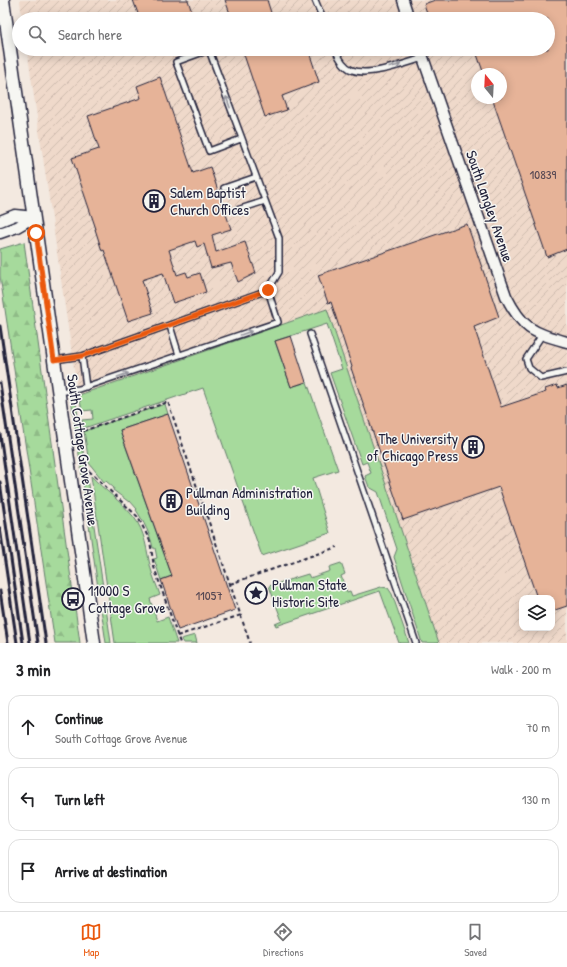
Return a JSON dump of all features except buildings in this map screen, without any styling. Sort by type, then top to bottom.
[{"type":"street","name":"South Cottage Grove Avenue","points":[[3,0],[94,643]]},
{"type":"street","points":[[403,0],[407,12]]},
{"type":"street","name":"South Langley Avenue","points":[[422,56],[506,296],[521,321],[531,329],[542,335],[566,341]]},
{"type":"street","points":[[0,221],[15,216],[34,217]]},
{"type":"street","points":[[0,232],[17,226],[34,217]]},
{"type":"lane","points":[[315,0],[320,12]]},
{"type":"lane","points":[[192,56],[176,62],[208,152],[241,139]]},
{"type":"lane","points":[[54,360],[82,356],[268,290],[279,272],[279,238],[211,56]]},
{"type":"lane","points":[[338,56],[351,70],[366,72],[390,68],[417,56]]},
{"type":"lane","points":[[224,188],[256,177]]},
{"type":"lane","points":[[237,210],[265,201]]},
{"type":"lane","points":[[58,392],[86,387],[278,322],[268,290]]},
{"type":"lane","points":[[170,326],[179,355]]},
{"type":"lane","points":[[310,334],[416,643]]},
{"type":"lane","points":[[542,335],[526,359],[529,368],[541,378],[567,372]]},
{"type":"lane","points":[[82,356],[86,387]]},
{"type":"path","points":[[83,430],[168,402],[250,643]]},
{"type":"path","points":[[89,471],[138,516],[150,541],[154,567],[180,643]]},
{"type":"path","points":[[230,584],[338,547]]},
{"type":"path","points":[[177,636],[240,615]]},
{"type":"shaded area","points":[[20,0],[567,0],[567,643],[439,643],[327,309],[78,395],[28,56],[555,56],[555,12],[21,12]]},
{"type":"green space","points":[[24,242],[80,643],[55,643],[0,276],[0,249]]},
{"type":"green space","points":[[327,309],[439,643],[422,643],[394,557],[397,549],[378,492],[369,487],[365,476],[371,473],[367,462],[362,464],[330,373],[342,369],[327,324],[275,341],[291,387],[307,382],[338,470],[313,478],[330,533],[262,556],[203,388],[84,428],[82,420],[93,419],[92,410],[82,411],[79,395]]},
{"type":"green space","points":[[75,396],[103,587],[98,588],[71,398]]},
{"type":"green space","points":[[165,404],[168,414],[120,430],[172,576],[161,580],[154,559],[157,558],[155,548],[153,548],[144,524],[136,510],[137,509],[130,501],[129,502],[113,490],[114,488],[106,481],[104,482],[89,463],[84,431]]},
{"type":"green space","points":[[91,476],[118,500],[133,516],[141,528],[152,572],[160,595],[150,599],[157,621],[168,617],[177,643],[115,643]]},
{"type":"green space","points":[[341,563],[345,574],[341,576],[347,592],[350,591],[352,596],[381,587],[388,588],[392,594],[409,643],[399,643],[380,591],[276,626],[275,624],[282,621],[269,586],[308,574],[310,578],[330,571],[329,567]]},
{"type":"green space","points":[[103,601],[105,601],[111,643],[106,643],[101,609],[104,608]]},
{"type":"green space","points":[[195,635],[197,643],[183,643],[181,639]]},
{"type":"railway","points":[[0,326],[46,643]]},
{"type":"railway","points":[[0,383],[38,643]]},
{"type":"railway","points":[[0,434],[30,643]]},
{"type":"railway","points":[[0,482],[23,643]]},
{"type":"railway","points":[[0,528],[17,643]]},
{"type":"railway","points":[[0,591],[8,643]]},
{"type":"place","name":"Salem Baptist Church Offices","points":[[154,201]]},
{"type":"place","name":"The University of Chicago Press","points":[[473,447]]},
{"type":"place","name":"Pullman Administration Building","points":[[171,501]]},
{"type":"place","name":"Pullman State Historic Site","points":[[256,593]]},
{"type":"place","name":"11000 S Cottage Grove","points":[[73,599]]},
{"type":"route","points":[[36,233],[54,360],[82,356],[268,290]]}]
